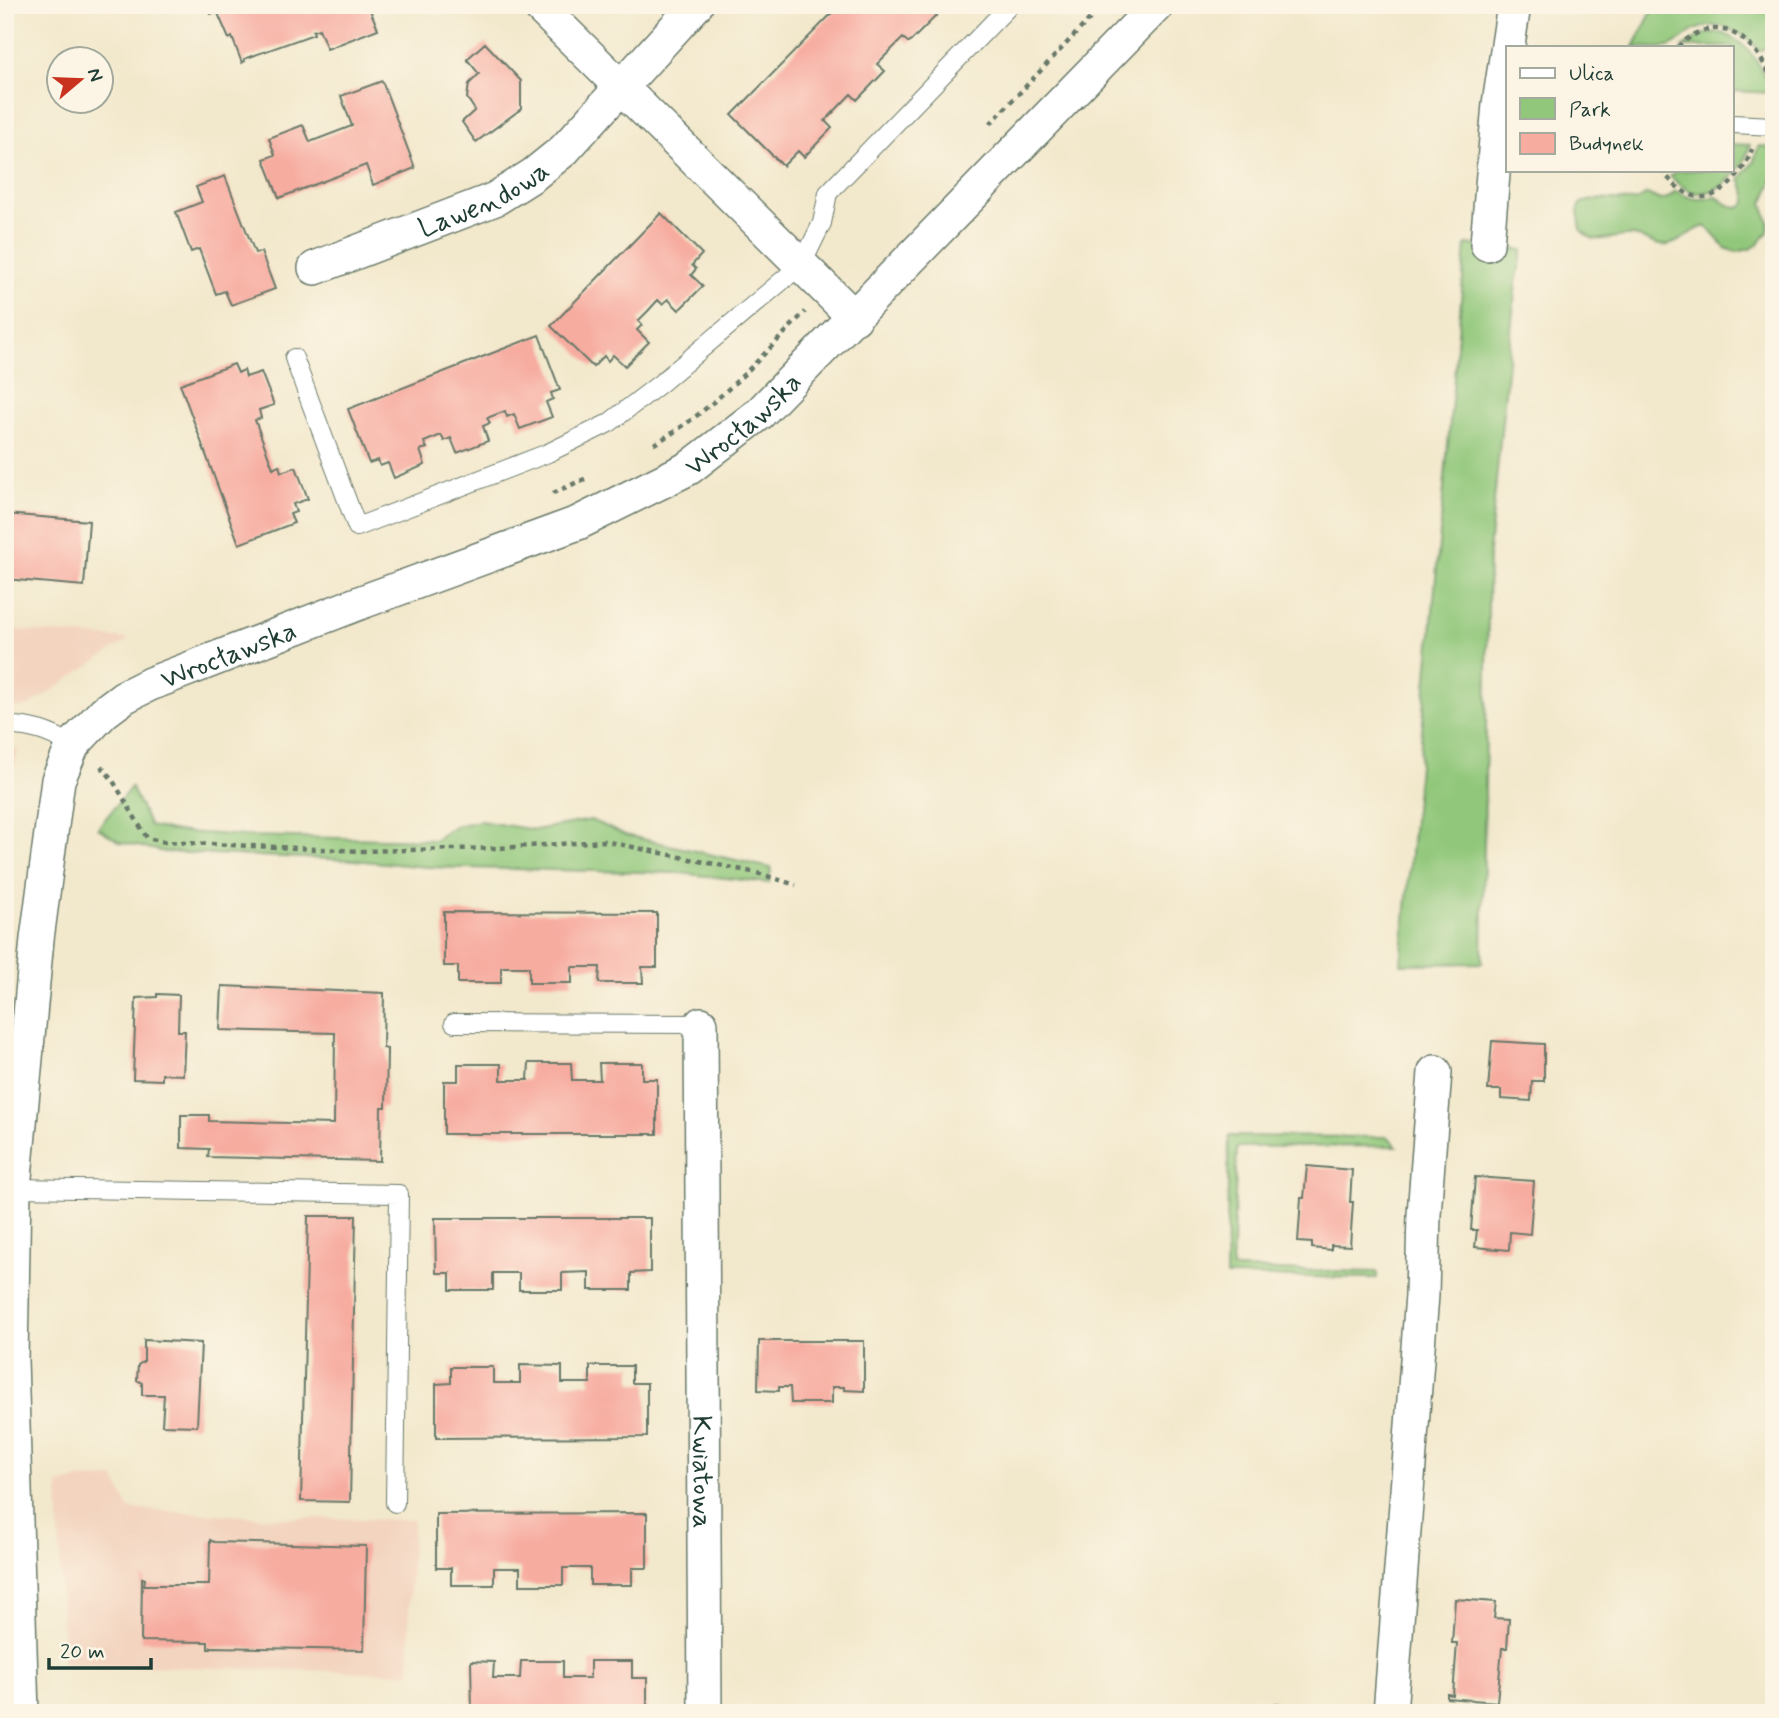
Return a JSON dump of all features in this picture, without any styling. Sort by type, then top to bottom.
[{"type":"street","points":[[538,5],[855,318]]},
{"type":"street","name":"Lawendowa","points":[[315,268],[495,199],[533,175],[564,150],[696,5]]},
{"type":"street","name":"Wrocławska","points":[[22,1713],[11,1360],[14,1188],[37,939],[51,826],[58,780],[73,745],[104,712],[124,697],[150,684],[578,523],[689,468],[759,414],[1157,5]]},
{"type":"street","points":[[1509,46],[1514,5]]},
{"type":"street","points":[[1487,244],[1506,78]]},
{"type":"street","name":"Kwiatowa","points":[[701,1024],[705,1713]]},
{"type":"street","points":[[1390,1713],[1422,1295],[1424,1214],[1435,1072]]},
{"type":"lane","points":[[294,358],[357,527],[548,453],[609,423],[661,383],[802,264],[822,223],[828,192],[1010,5]]},
{"type":"lane","points":[[1734,124],[1774,127]]},
{"type":"lane","points":[[5,726],[44,730],[73,745]]},
{"type":"lane","points":[[454,1023],[701,1024]]},
{"type":"lane","points":[[14,1188],[399,1194],[395,1503]]},
{"type":"path","points":[[1679,46],[1687,38],[1704,30],[1726,30],[1742,38],[1757,52],[1774,86]]},
{"type":"path","points":[[1663,172],[1674,186],[1694,197],[1710,195],[1722,189],[1734,181],[1746,165],[1752,149],[1755,125]]},
{"type":"path","points":[[73,745],[96,760],[112,779],[147,838],[165,842],[362,851],[500,848],[604,841],[757,873],[796,885]]},
{"type":"shaded area","points":[[5,629],[129,639],[27,707],[6,708]]},
{"type":"shaded area","points":[[5,749],[18,749],[5,814]]},
{"type":"shaded area","points":[[115,1478],[129,1509],[261,1517],[413,1520],[409,1611],[410,1673],[63,1664],[58,1484],[79,1479]]},
{"type":"green space","points":[[1655,5],[1774,5],[1774,41],[1760,51],[1737,32],[1720,26],[1691,32],[1671,46],[1634,46]]},
{"type":"green space","points":[[1723,33],[1741,43],[1754,57],[1772,93],[1734,91],[1734,46],[1685,46],[1704,34]]},
{"type":"green space","points":[[1734,144],[1750,145],[1738,170],[1716,189],[1695,193],[1670,176],[1675,172],[1734,172]]},
{"type":"green space","points":[[1758,146],[1774,147],[1774,178],[1763,203],[1769,223],[1768,232],[1750,249],[1736,252],[1725,248],[1706,226],[1666,245],[1634,236],[1595,239],[1581,230],[1578,211],[1581,203],[1596,199],[1636,201],[1647,194],[1660,200],[1668,198],[1676,191],[1696,199],[1717,196],[1731,206],[1742,206],[1746,203],[1746,194],[1740,179],[1754,161]]},
{"type":"green space","points":[[1466,245],[1523,250],[1516,282],[1489,551],[1482,963],[1401,964]]},
{"type":"green space","points":[[131,787],[150,826],[172,831],[245,836],[434,840],[455,826],[480,821],[535,830],[591,820],[625,835],[771,868],[769,883],[679,873],[427,867],[353,860],[165,852],[120,842],[98,828]]},
{"type":"green space","points":[[1229,1136],[1388,1137],[1397,1146],[1237,1147],[1232,1269],[1377,1272],[1377,1278],[1226,1276]]},
{"type":"building","points":[[207,5],[368,5],[378,29],[327,49],[319,29],[313,31],[314,34],[244,59],[242,63],[232,37],[229,39],[217,11],[211,14]]},
{"type":"building","points":[[840,5],[932,5],[930,8],[937,15],[909,43],[903,38],[877,64],[885,71],[857,100],[851,94],[825,121],[832,128],[804,157],[798,151],[783,166],[732,115]]},
{"type":"building","points":[[485,43],[521,81],[521,109],[476,142],[462,122],[475,110],[467,98],[469,84],[479,74],[467,59]]},
{"type":"building","points":[[382,81],[415,168],[373,185],[366,165],[279,198],[264,159],[275,155],[269,138],[303,125],[310,142],[352,126],[341,96]]},
{"type":"building","points":[[225,176],[255,253],[261,252],[275,289],[231,305],[225,291],[216,294],[199,249],[191,252],[176,212],[202,202],[196,187]]},
{"type":"building","points":[[661,213],[702,254],[692,265],[696,269],[691,275],[703,286],[679,310],[668,299],[662,304],[658,300],[638,321],[642,325],[637,330],[649,342],[625,366],[613,355],[608,361],[604,356],[593,367],[551,326]]},
{"type":"building","points":[[539,335],[560,390],[551,393],[553,399],[546,402],[552,417],[520,429],[514,414],[507,417],[505,411],[487,418],[490,423],[483,426],[488,441],[457,453],[451,438],[444,441],[441,435],[424,442],[427,448],[420,450],[425,465],[394,478],[388,463],[380,466],[378,460],[369,463],[348,409]]},
{"type":"building","points":[[234,364],[238,373],[244,370],[246,377],[261,372],[274,405],[259,410],[261,418],[255,420],[273,468],[279,465],[281,472],[296,467],[308,499],[293,504],[296,512],[290,514],[294,523],[239,544],[180,384]]},
{"type":"building","points":[[5,514],[89,521],[84,586],[5,579]]},
{"type":"building","points":[[444,912],[657,913],[657,967],[642,967],[643,983],[599,983],[600,967],[572,967],[572,983],[529,983],[529,967],[501,967],[501,983],[458,983],[458,966],[444,966]]},
{"type":"building","points":[[222,986],[384,993],[386,1107],[381,1107],[380,1161],[208,1157],[209,1149],[181,1148],[181,1115],[209,1115],[209,1121],[334,1124],[335,1033],[220,1030]]},
{"type":"building","points":[[157,994],[179,995],[178,1031],[185,1031],[183,1075],[162,1074],[162,1080],[133,1079],[136,998],[157,997]]},
{"type":"building","points":[[1492,1041],[1544,1044],[1544,1081],[1532,1081],[1531,1101],[1501,1099],[1501,1090],[1488,1090]]},
{"type":"building","points":[[529,1063],[571,1063],[572,1080],[600,1080],[599,1063],[642,1063],[642,1079],[657,1079],[657,1134],[444,1134],[444,1081],[458,1081],[458,1064],[501,1064],[501,1080],[528,1080]]},
{"type":"building","points":[[1307,1166],[1352,1170],[1350,1246],[1331,1245],[1331,1250],[1312,1248],[1312,1243],[1298,1242],[1301,1198],[1304,1198]]},
{"type":"building","points":[[1475,1177],[1534,1181],[1530,1234],[1510,1232],[1509,1250],[1475,1247],[1477,1230],[1471,1230]]},
{"type":"building","points":[[308,1216],[356,1216],[350,1502],[301,1501]]},
{"type":"building","points":[[435,1218],[650,1218],[650,1272],[631,1273],[631,1290],[589,1290],[589,1272],[562,1273],[562,1290],[519,1290],[519,1273],[493,1273],[493,1290],[450,1290],[450,1273],[436,1273]]},
{"type":"building","points":[[144,1340],[201,1343],[197,1426],[162,1425],[164,1395],[142,1395],[142,1383],[137,1380],[138,1365],[144,1361]]},
{"type":"building","points":[[759,1341],[864,1341],[864,1391],[832,1387],[832,1403],[791,1403],[790,1387],[779,1387],[779,1391],[758,1390]]},
{"type":"building","points":[[520,1365],[562,1366],[562,1383],[590,1383],[590,1366],[632,1366],[632,1383],[647,1383],[647,1437],[436,1438],[436,1384],[451,1383],[451,1367],[493,1367],[493,1383],[520,1383]]},
{"type":"building","points":[[647,1513],[647,1568],[632,1568],[632,1585],[590,1585],[590,1568],[563,1568],[563,1585],[520,1585],[520,1568],[494,1568],[494,1585],[451,1585],[451,1568],[436,1568],[436,1514]]},
{"type":"building","points":[[210,1540],[366,1546],[364,1650],[208,1649],[208,1642],[141,1641],[142,1578],[145,1579],[144,1585],[209,1585]]},
{"type":"building","points":[[1455,1599],[1496,1602],[1494,1618],[1509,1619],[1507,1648],[1502,1648],[1497,1702],[1447,1698],[1447,1694],[1453,1695],[1457,1643],[1452,1643]]},
{"type":"building","points":[[471,1661],[494,1662],[493,1678],[520,1678],[521,1661],[563,1661],[563,1678],[590,1678],[590,1661],[632,1661],[632,1678],[647,1678],[647,1713],[472,1713]]},
{"type":"building","points":[[1276,1703],[1308,1708],[1308,1713],[1258,1713],[1258,1704],[1275,1706]]}]
